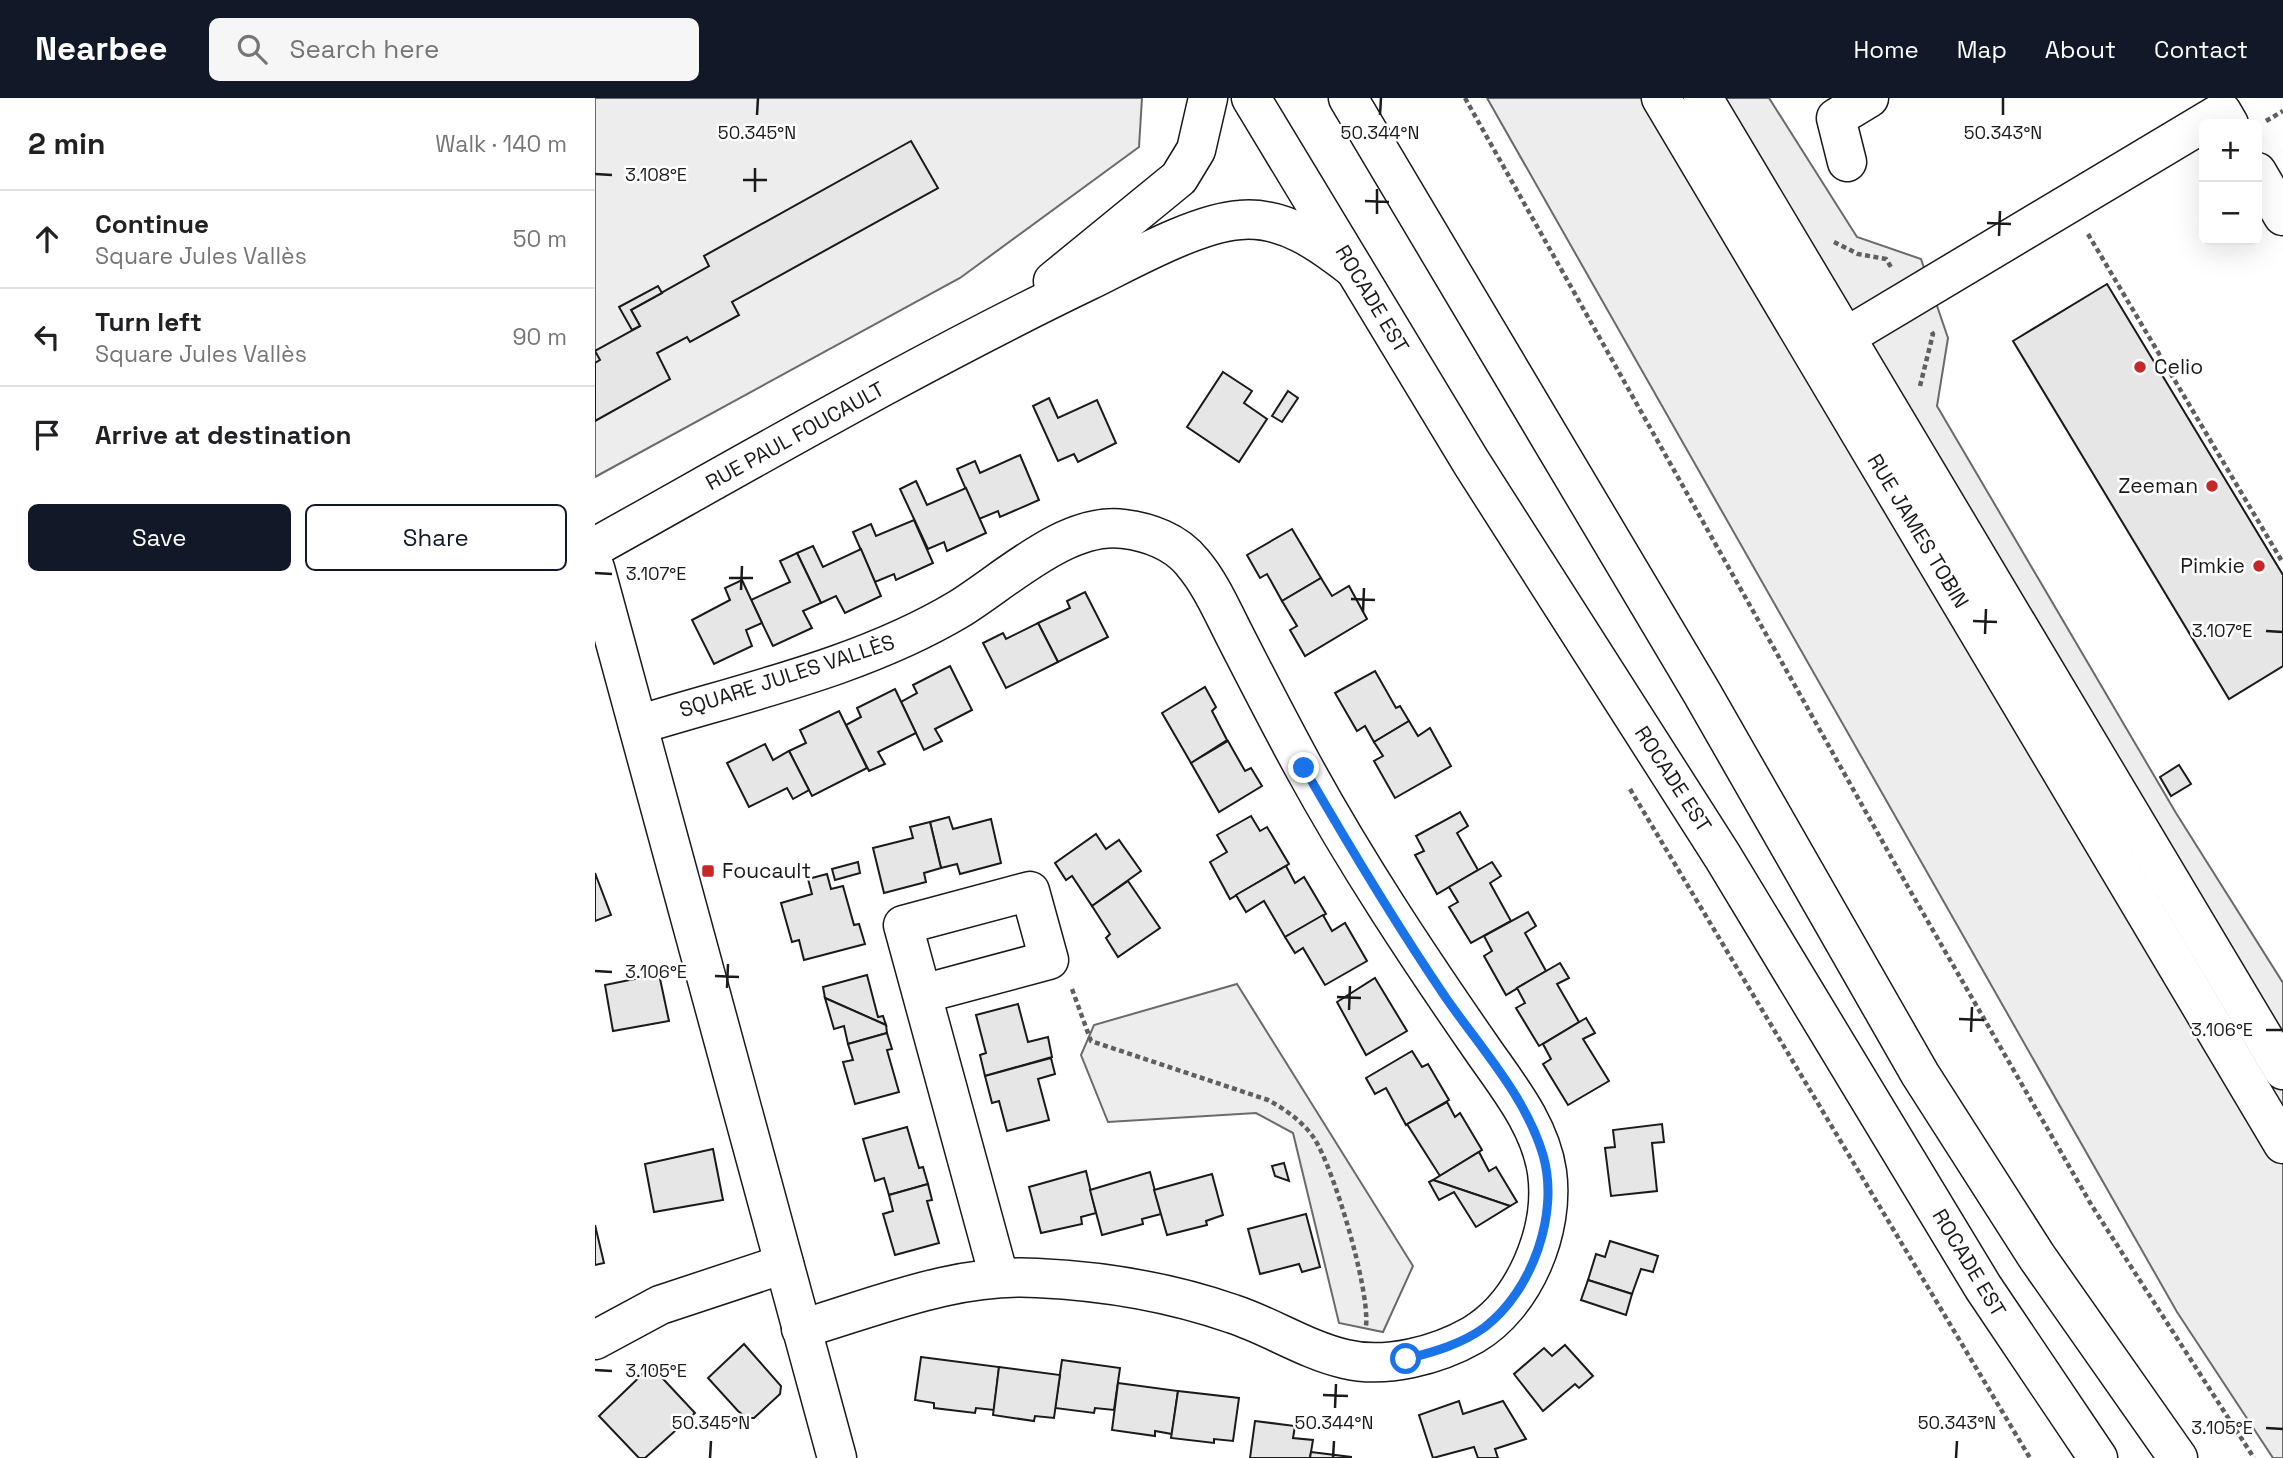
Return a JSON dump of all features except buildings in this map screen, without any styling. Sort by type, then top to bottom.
[{"type":"street","name":"RUE PAUL FOUCAULT","points":[[996,325],[1171,186],[1196,150],[1208,98]]},
{"type":"street","name":"ROCADE EST","points":[[1251,98],[1471,462],[1723,858],[1983,1287],[2098,1458]]},
{"type":"street","points":[[1348,98],[1702,693],[1920,1074],[2030,1246],[2178,1458]]},
{"type":"street","name":"RUE JAMES TOBIN","points":[[1661,98],[1830,346],[2283,1070]]},
{"type":"street","name":"RUE JAMES TOBIN","points":[[1703,98],[1830,346],[2283,1144]]},
{"type":"street","points":[[1847,162],[1836,118],[1869,98]]},
{"type":"street","points":[[2210,119],[2222,112],[2226,119]]},
{"type":"street","points":[[1830,346],[2199,126]]},
{"type":"street","points":[[2262,180],[2283,216]]},
{"type":"street","name":"RUE PAUL FOUCAULT","points":[[595,547],[996,325],[1200,230],[1239,220],[1266,220],[1298,232],[1331,250],[1354,269]]},
{"type":"street","name":"SQUARE JULES VALLÈS","points":[[638,726],[814,671],[891,643],[959,608],[1080,533],[1106,528],[1141,532],[1175,545],[1187,555],[1206,580],[1304,768],[1365,873],[1518,1101],[1544,1156],[1548,1184],[1545,1221],[1530,1270],[1505,1308],[1471,1336],[1439,1350],[1391,1361],[1361,1361],[1338,1357],[1234,1314],[1181,1299],[1066,1280],[999,1277],[963,1280],[801,1329]]},
{"type":"street","points":[[595,568],[837,1458]]},
{"type":"street","points":[[922,994],[1049,960],[1030,891],[903,925],[999,1277]]},
{"type":"street","points":[[595,1340],[660,1305],[784,1264]]},
{"type":"path","points":[[1465,98],[1908,887],[2086,1194],[2254,1458]]},
{"type":"path","points":[[2262,124],[2283,111]]},
{"type":"path","points":[[2087,232],[2283,563]]},
{"type":"path","points":[[1623,778],[2031,1458]]},
{"type":"path","points":[[1049,960],[1066,972],[1091,1041],[1268,1100],[1283,1108],[1312,1135],[1331,1178],[1364,1292],[1367,1315],[1361,1361]]},
{"type":"shaded area","points":[[595,98],[1142,98],[1139,147],[960,278],[595,477]]},
{"type":"shaded area","points":[[1487,98],[1769,98],[1857,237],[1921,259],[1948,338],[1937,406],[2176,813],[2283,983],[2283,1458],[2273,1458],[2177,1312]]},
{"type":"shaded area","points":[[1237,984],[1413,1266],[1383,1332],[1339,1323],[1293,1133],[1256,1113],[1108,1122],[1081,1055],[1094,1025]]},
{"type":"place","name":"Celio","points":[[2140,367]]},
{"type":"place","name":"Zeeman","points":[[2212,486]]},
{"type":"place","name":"Pimkie","points":[[2259,566]]},
{"type":"place","name":"Foucault","points":[[708,871]]},
{"type":"route","points":[[1304,768],[1365,873],[1528,1117],[1544,1156],[1548,1194],[1545,1221],[1530,1270],[1518,1290],[1494,1319],[1471,1336],[1439,1350],[1406,1359]]}]
